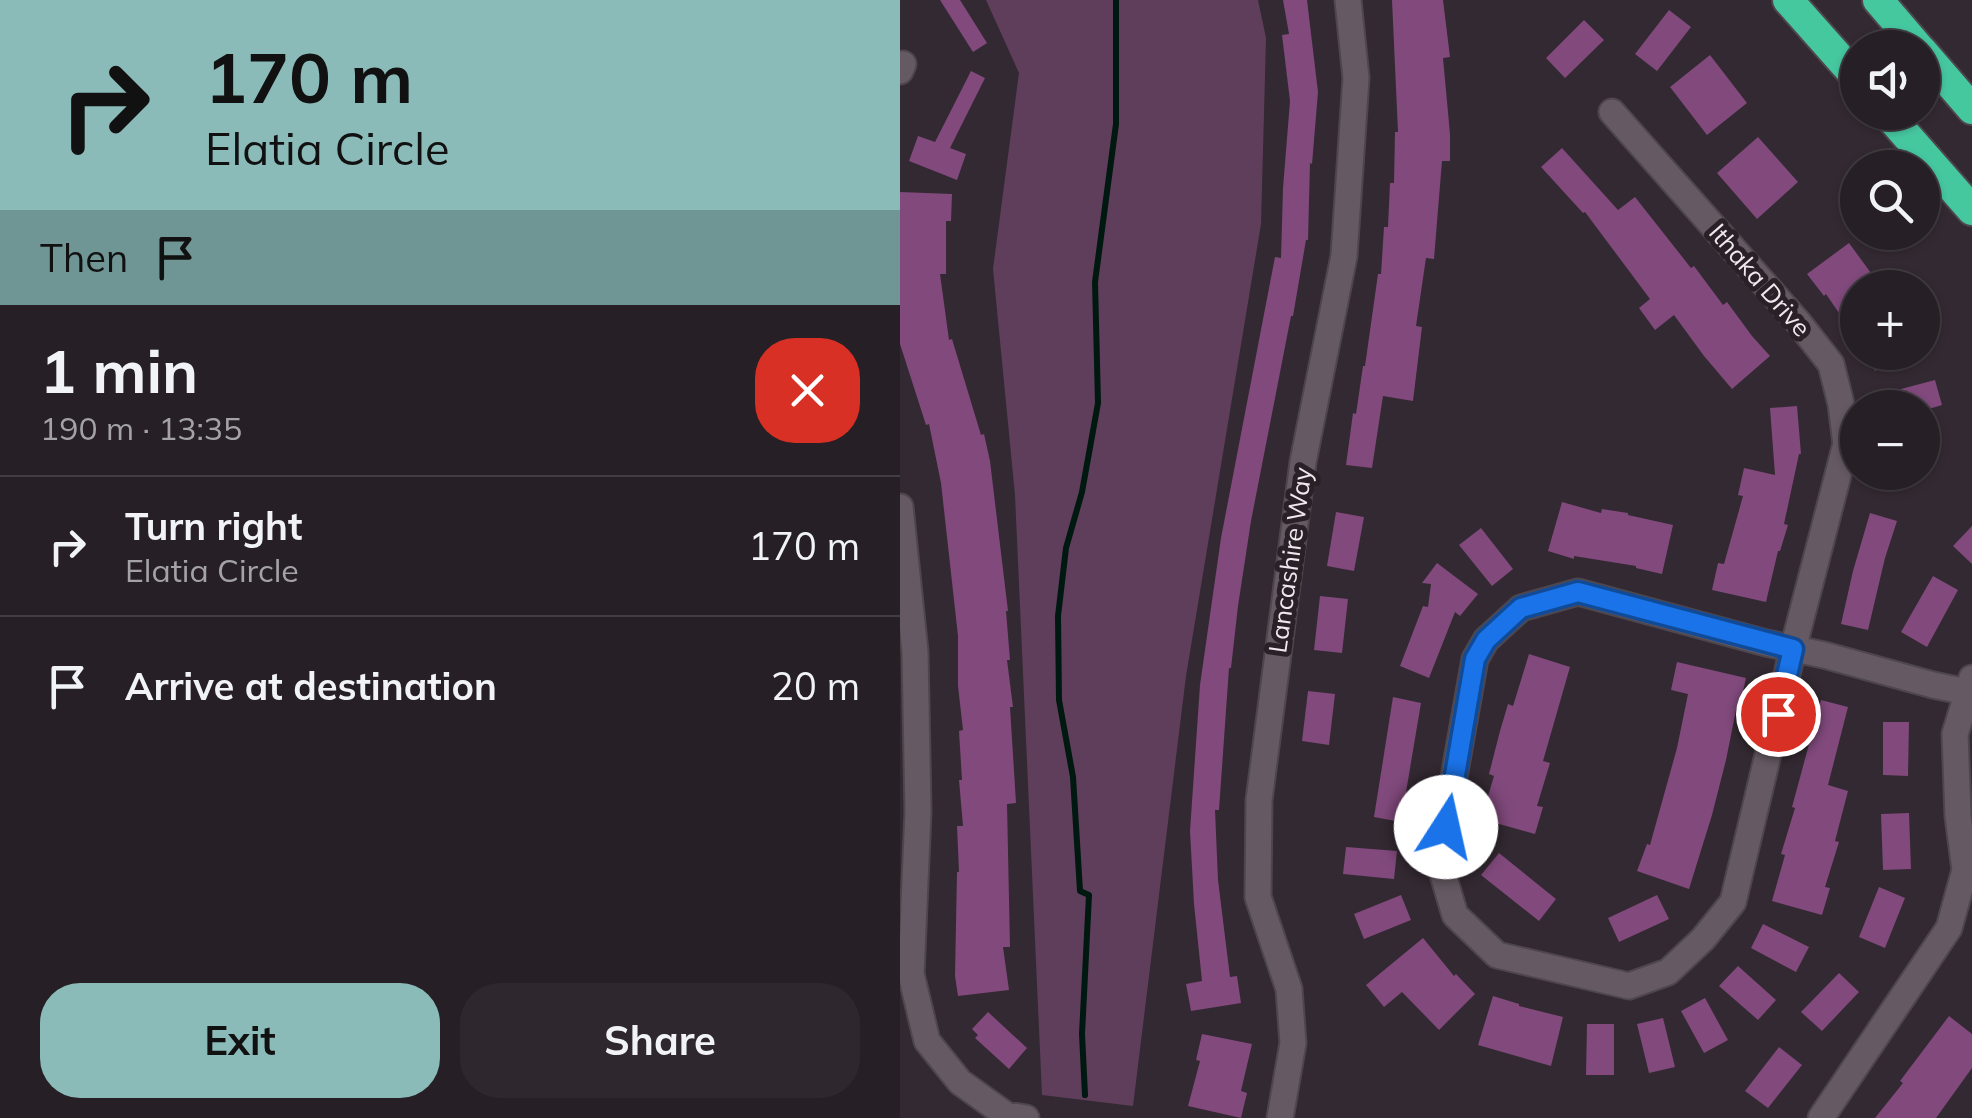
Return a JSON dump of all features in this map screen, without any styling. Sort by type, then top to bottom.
[{"type":"highway","points":[[1788,0],[1840,59]]},
{"type":"highway","points":[[1878,0],[1904,30]]},
{"type":"highway","points":[[1940,71],[1972,108]]},
{"type":"highway","points":[[1902,130],[1972,210]]},
{"type":"street","name":"Lancashire Way","points":[[1280,1118],[1292,1043],[1289,989],[1258,897],[1259,800],[1303,462],[1344,256],[1356,78],[1348,0]]},
{"type":"street","name":"Ithaka Drive","points":[[1612,112],[1831,364],[1846,444],[1733,902],[1703,939],[1668,972],[1629,986],[1497,955],[1455,916],[1440,861],[1475,659],[1486,640],[1521,608],[1578,592],[1793,649]]},
{"type":"street","points":[[900,507],[915,652],[918,812],[912,974],[927,1041],[960,1082],[1006,1115],[1026,1118]]},
{"type":"street","points":[[1793,649],[1970,688],[1955,734],[1958,816],[1965,870],[1949,928],[1820,1118]]},
{"type":"shaded area","points":[[986,0],[1258,0],[1266,38],[1261,224],[1186,676],[1133,1106],[1042,1095],[1015,495],[993,269],[1019,73]]},
{"type":"building","points":[[940,0],[960,0],[987,43],[973,52]]},
{"type":"building","points":[[1283,0],[1307,0],[1318,92],[1310,163],[1308,240],[1251,521],[1229,668],[1219,810],[1215,810],[1218,880],[1230,977],[1237,976],[1241,1003],[1191,1011],[1186,984],[1202,981],[1190,831],[1200,685],[1221,538],[1275,257],[1281,258],[1290,101],[1282,35],[1289,34]]},
{"type":"building","points":[[1392,0],[1443,0],[1450,57],[1443,58],[1450,161],[1442,161],[1434,259],[1426,258],[1416,326],[1422,327],[1413,401],[1383,396],[1372,468],[1346,465],[1381,274],[1390,183],[1394,183],[1398,132]]},
{"type":"building","points":[[1669,10],[1691,27],[1657,71],[1635,54]]},
{"type":"building","points":[[1584,20],[1604,40],[1565,78],[1546,58]]},
{"type":"building","points":[[1710,55],[1747,103],[1707,135],[1670,87]]},
{"type":"building","points":[[971,71],[985,78],[950,148],[966,154],[957,180],[909,161],[918,136],[935,142]]},
{"type":"building","points":[[1758,137],[1798,182],[1757,219],[1717,173]]},
{"type":"building","points":[[1562,148],[1618,210],[1635,197],[1691,268],[1694,266],[1723,305],[1727,302],[1770,356],[1732,389],[1674,315],[1655,330],[1639,308],[1650,299],[1585,212],[1541,167]]},
{"type":"building","points":[[900,192],[952,194],[951,221],[946,221],[946,274],[940,274],[949,340],[952,339],[990,461],[1008,611],[1007,660],[1013,707],[1016,803],[1007,804],[1010,947],[1003,947],[1009,990],[958,996],[957,826],[963,826],[959,731],[963,730],[958,636],[941,483],[929,424],[926,425],[900,344]]},
{"type":"building","points":[[1840,250],[1854,250],[1869,270],[1840,270],[1840,315],[1807,274]]},
{"type":"building","points":[[1935,380],[1938,390],[1897,390]]},
{"type":"building","points":[[1797,406],[1801,454],[1784,524],[1788,525],[1766,602],[1712,590],[1718,563],[1724,564],[1743,496],[1738,495],[1744,468],[1775,475],[1770,408]]},
{"type":"building","points":[[1562,502],[1673,525],[1662,574],[1548,551]]},
{"type":"building","points":[[1336,512],[1364,517],[1354,571],[1327,566]]},
{"type":"building","points":[[1870,513],[1897,521],[1868,630],[1841,624]]},
{"type":"building","points":[[1972,526],[1972,564],[1953,546]]},
{"type":"building","points":[[1481,528],[1513,569],[1492,586],[1459,545]]},
{"type":"building","points":[[1437,563],[1478,594],[1460,616],[1455,612],[1429,678],[1400,666],[1423,606],[1428,607],[1431,584],[1422,583]]},
{"type":"building","points":[[1933,576],[1958,590],[1927,647],[1901,632]]},
{"type":"building","points":[[1320,596],[1348,599],[1342,653],[1314,650]]},
{"type":"building","points":[[1529,654],[1570,667],[1543,761],[1550,763],[1537,806],[1543,807],[1535,834],[1481,819],[1494,776],[1489,774],[1500,731],[1508,704],[1513,706]]},
{"type":"building","points":[[1677,662],[1746,678],[1689,889],[1637,871],[1647,844],[1650,845],[1688,694],[1671,690]]},
{"type":"building","points":[[1308,691],[1335,694],[1329,745],[1302,741]]},
{"type":"building","points":[[1393,697],[1421,703],[1401,822],[1374,817]]},
{"type":"building","points":[[1821,700],[1848,707],[1828,785],[1848,791],[1822,915],[1772,901]]},
{"type":"building","points":[[1883,722],[1909,722],[1908,776],[1883,775]]},
{"type":"building","points":[[1909,813],[1911,869],[1883,870],[1881,814]]},
{"type":"building","points":[[1346,847],[1397,851],[1394,879],[1343,874]]},
{"type":"building","points":[[1499,853],[1556,899],[1539,921],[1481,875]]},
{"type":"building","points":[[1879,887],[1905,898],[1885,948],[1859,937]]},
{"type":"building","points":[[1401,895],[1411,920],[1364,939],[1354,914]]},
{"type":"building","points":[[1657,895],[1669,919],[1619,942],[1608,918]]},
{"type":"building","points":[[1763,924],[1809,947],[1796,972],[1751,948]]},
{"type":"building","points":[[1423,938],[1454,976],[1475,994],[1439,1030],[1402,992],[1384,1007],[1366,985]]},
{"type":"building","points":[[1738,966],[1776,1000],[1758,1020],[1719,986]]},
{"type":"building","points":[[1839,973],[1859,992],[1822,1031],[1801,1012]]},
{"type":"building","points":[[1493,996],[1563,1017],[1551,1066],[1478,1045]]},
{"type":"building","points":[[1705,998],[1728,1040],[1704,1053],[1681,1011]]},
{"type":"building","points":[[988,1012],[1027,1048],[1009,1069],[975,1038],[978,1035],[972,1029]]},
{"type":"building","points":[[1949,1016],[1972,1034],[1972,1068],[1936,1118],[1875,1118],[1903,1083],[1900,1081]]},
{"type":"building","points":[[1663,1018],[1675,1067],[1649,1073],[1637,1024]]},
{"type":"building","points":[[1587,1024],[1614,1024],[1614,1075],[1586,1075]]},
{"type":"building","points":[[1202,1034],[1252,1044],[1241,1091],[1247,1093],[1241,1118],[1188,1106],[1200,1061],[1196,1060]]},
{"type":"building","points":[[1779,1047],[1802,1065],[1768,1108],[1745,1091]]},
{"type":"waterway","points":[[1085,1095],[1082,1034],[1089,895],[1080,891],[1073,777],[1059,700],[1058,616],[1066,548],[1082,492],[1098,403],[1095,282],[1116,124],[1116,0]]},
{"type":"route","points":[[1446,827],[1475,659],[1486,640],[1521,608],[1578,592],[1793,649],[1778,714]]}]
